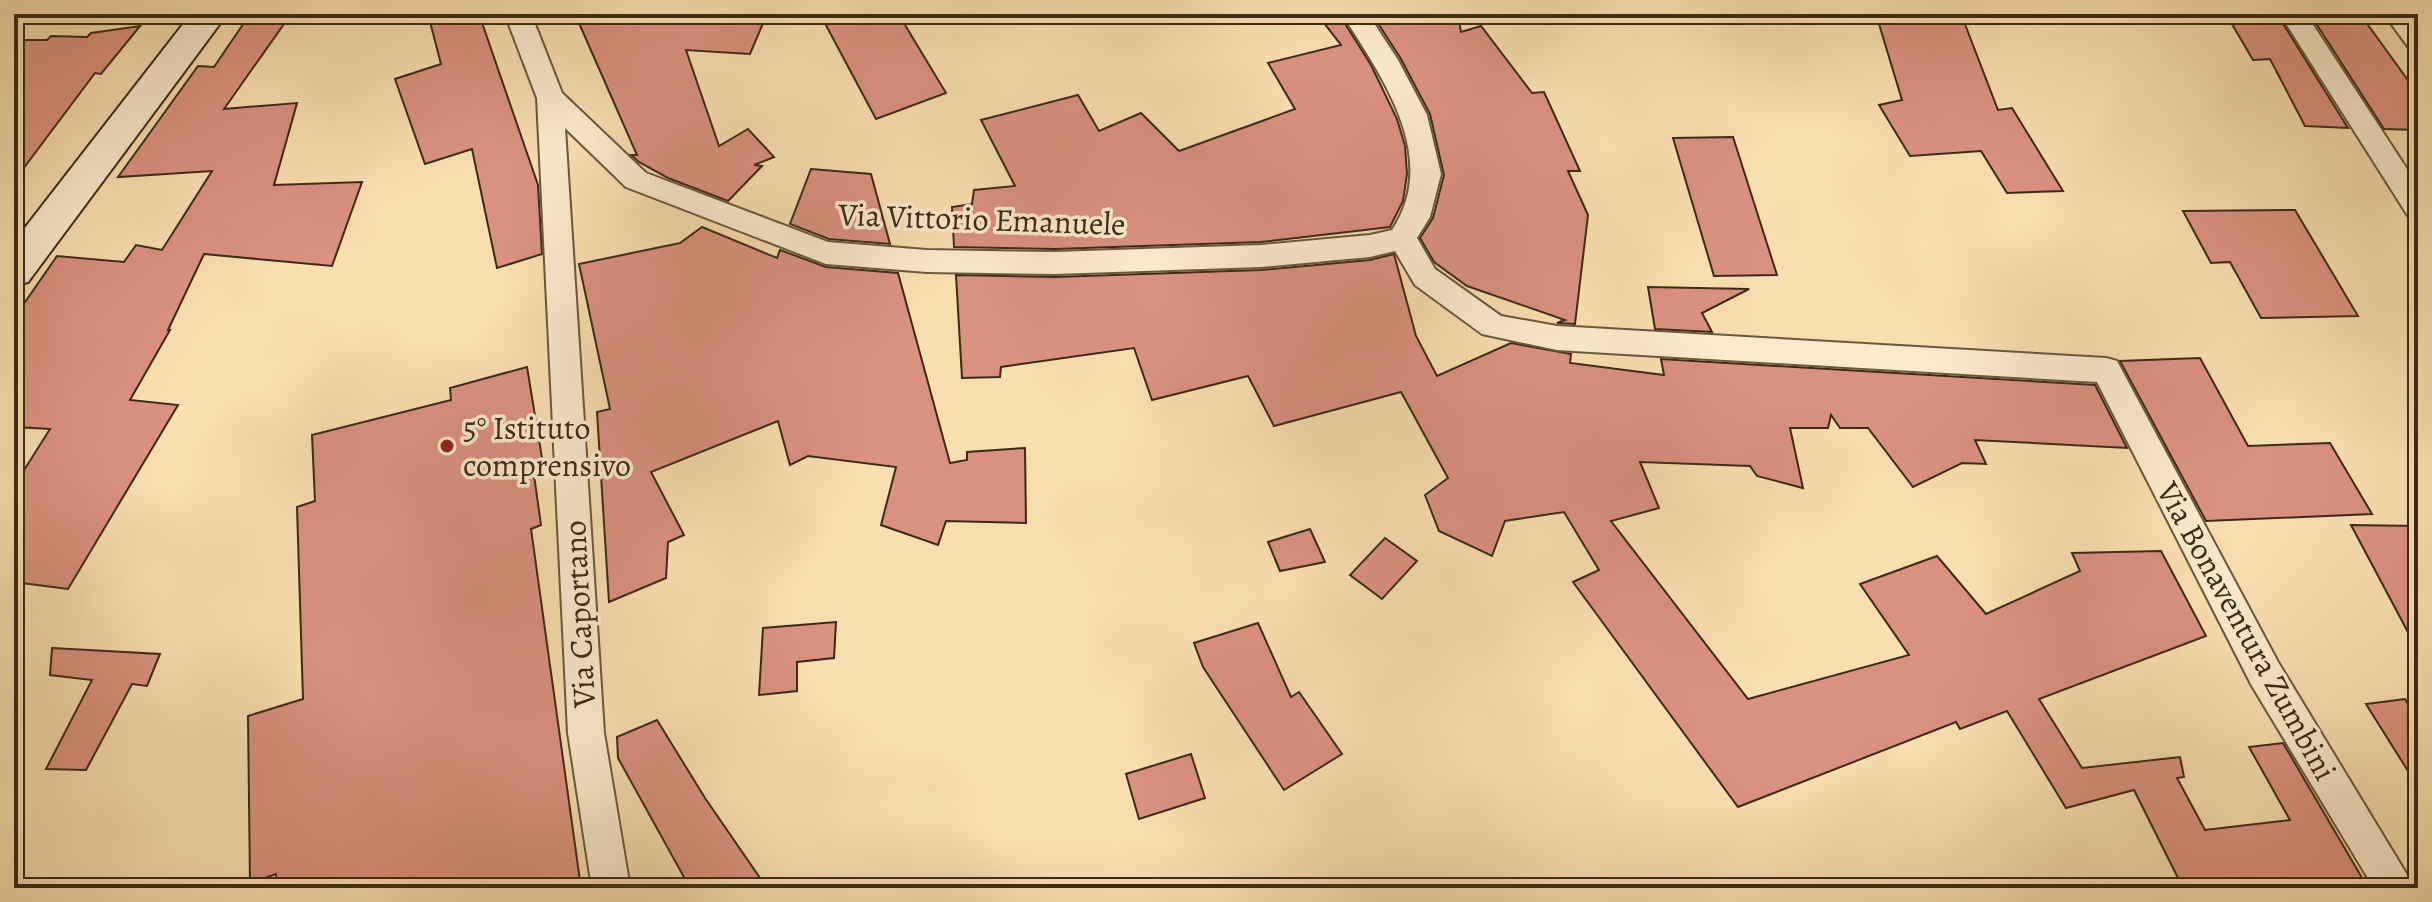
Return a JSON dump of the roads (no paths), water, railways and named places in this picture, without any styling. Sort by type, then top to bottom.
[{"type":"street","points":[[14,271],[210,14]]},
{"type":"street","name":"Via Vittorio Emanuele","points":[[518,14],[550,98],[636,180],[826,253],[927,261],[1055,263],[1261,256],[1370,246],[1402,238]]},
{"type":"street","points":[[1355,14],[1385,60],[1414,115],[1427,174],[1416,217],[1402,238]]},
{"type":"street","points":[[2293,14],[2418,209]]},
{"type":"street","points":[[2397,14],[2418,42]]},
{"type":"street","name":"Via Caportano","points":[[550,98],[586,733],[611,888]]},
{"type":"street","name":"Via Bonaventura Zumbini","points":[[1402,238],[1425,277],[1493,326],[1557,338],[2106,370],[2265,674],[2396,888]]},
{"type":"place","name":"5° Istituto comprensivo","points":[[447,446]]}]
